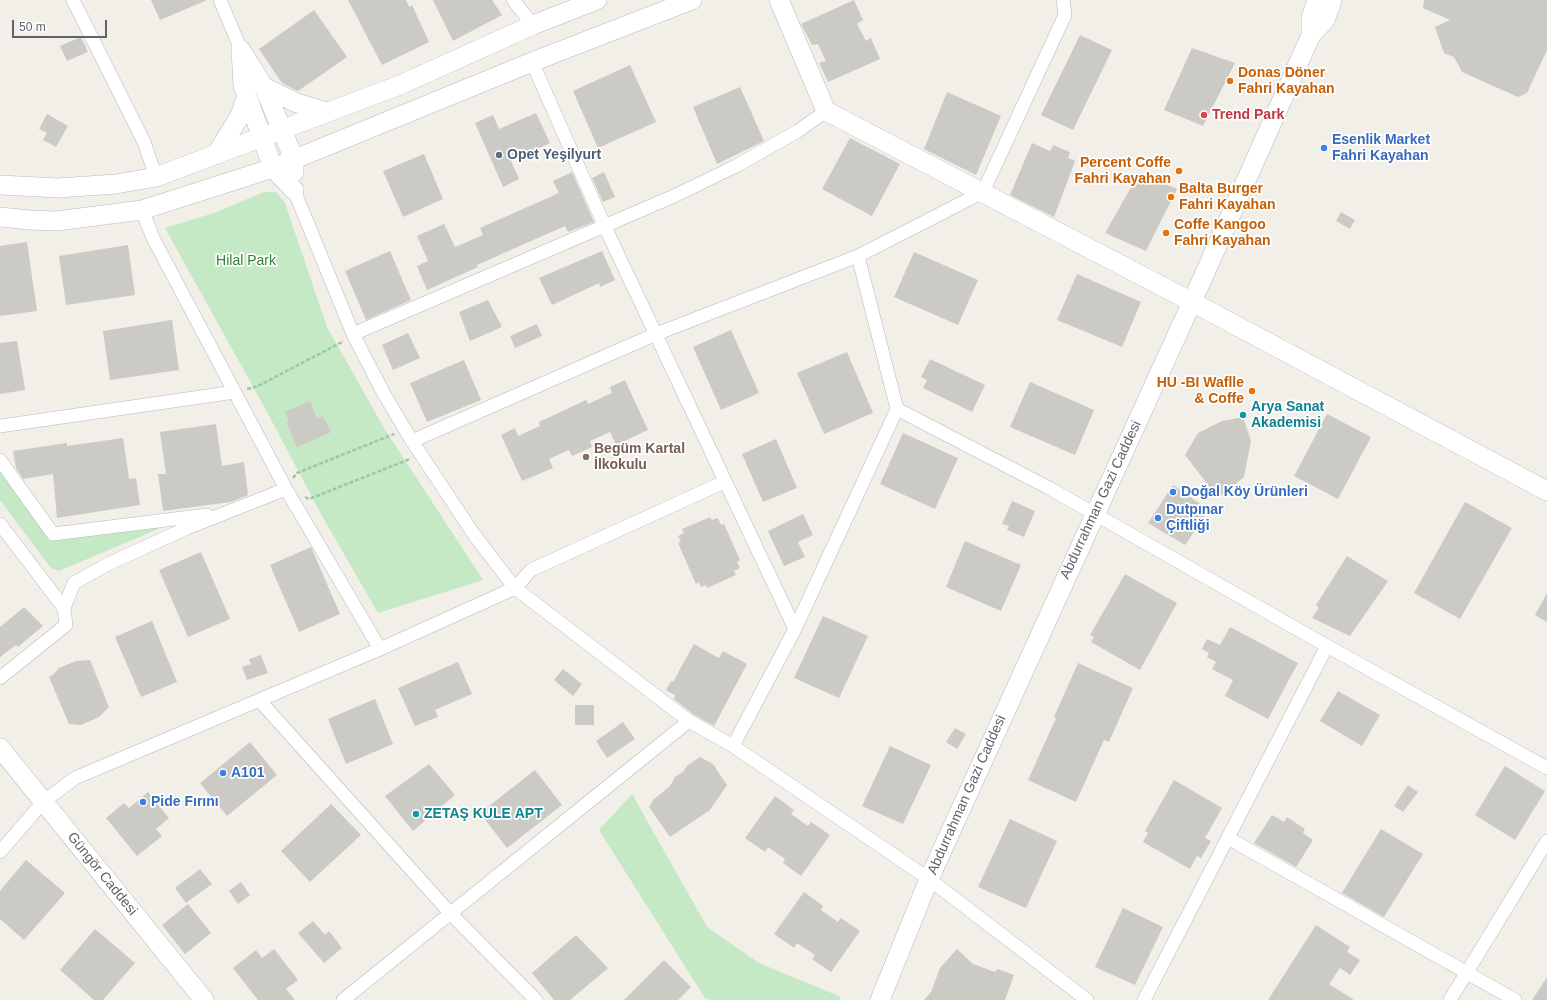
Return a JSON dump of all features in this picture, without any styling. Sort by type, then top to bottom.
[{"type":"main road","points":[[0,185],[58,188],[116,184],[156,177],[400,85],[533,25],[597,0]]},
{"type":"main road","points":[[0,217],[57,221],[142,210],[274,168],[532,62],[692,0]]},
{"type":"main road","points":[[780,0],[826,111],[1192,302],[1547,491]]},
{"type":"main road","name":"Abdurrahman Gazi Caddesi","points":[[880,1000],[929,879],[1192,302],[1311,35],[1311,18],[1317,0]]},
{"type":"main road","points":[[1311,35],[1324,20],[1332,0]]},
{"type":"main road","points":[[241,50],[264,87],[294,159],[294,190]]},
{"type":"main road","points":[[241,50],[243,85],[262,137],[274,168],[294,190]]},
{"type":"main road","points":[[264,87],[296,104],[327,112]]},
{"type":"main road","points":[[216,154],[240,116],[247,96]]},
{"type":"main road","name":"Güngör Caddesi","points":[[0,748],[204,1000]]},
{"type":"street","points":[[73,0],[144,142],[156,177]]},
{"type":"street","points":[[220,0],[241,50]]},
{"type":"street","points":[[513,0],[533,25]]},
{"type":"street","points":[[412,441],[656,334],[858,256],[983,192],[1065,15],[1063,0]]},
{"type":"street","points":[[532,62],[605,226],[794,629]]},
{"type":"street","points":[[353,334],[605,226],[736,166],[798,131],[826,111]]},
{"type":"street","points":[[294,190],[353,334],[405,429],[474,536],[515,588],[689,721],[733,746],[929,879],[1087,1000]]},
{"type":"street","points":[[142,210],[153,238],[286,489],[380,649]]},
{"type":"street","points":[[733,746],[794,629],[897,408],[858,256]]},
{"type":"street","points":[[0,426],[235,392]]},
{"type":"street","points":[[897,408],[1095,513],[1327,646],[1547,768]]},
{"type":"street","points":[[0,460],[53,534],[225,513]]},
{"type":"street","points":[[0,852],[43,802],[75,778],[380,649],[515,588],[531,570],[724,482]]},
{"type":"street","points":[[0,678],[66,625],[64,608],[74,583],[108,564],[225,513],[286,489]]},
{"type":"street","points":[[0,524],[64,608]]},
{"type":"street","points":[[1144,1000],[1327,646]]},
{"type":"street","points":[[260,700],[450,914],[536,1000]]},
{"type":"street","points":[[343,1000],[689,721]]},
{"type":"street","points":[[1228,838],[1466,974],[1515,1000]]},
{"type":"street","points":[[1450,1000],[1547,841]]},
{"type":"path","points":[[235,392],[258,386],[341,343],[353,334]]},
{"type":"path","points":[[405,429],[297,473],[286,489],[310,499],[421,454]]},
{"type":"green space","name":"Hilal Park","points":[[264,192],[276,192],[285,203],[327,327],[384,428],[483,580],[378,613],[322,516],[266,410],[165,228],[214,213]]},
{"type":"green space","points":[[0,460],[59,534],[154,520],[158,529],[59,571],[51,568],[0,500]]},
{"type":"green space","points":[[632,794],[707,927],[759,963],[841,997],[839,1000],[712,1000],[705,998],[599,830]]},
{"type":"building","points":[[151,0],[207,0],[160,20]]},
{"type":"building","points":[[348,0],[406,0],[409,7],[412,5],[429,42],[382,65]]},
{"type":"building","points":[[433,0],[492,0],[502,15],[453,41]]},
{"type":"building","points":[[854,0],[863,20],[857,24],[866,41],[871,38],[880,59],[828,82],[819,63],[826,61],[818,44],[812,45],[801,24]]},
{"type":"building","points":[[1424,0],[1547,0],[1547,50],[1527,93],[1518,97],[1462,72],[1454,57],[1444,53],[1435,27],[1450,20],[1423,8]]},
{"type":"building","points":[[314,10],[347,57],[298,91],[282,83],[259,49]]},
{"type":"building","points":[[1080,35],[1112,50],[1073,130],[1041,115]]},
{"type":"building","points":[[81,37],[88,52],[67,61],[60,46]]},
{"type":"building","points":[[1192,48],[1235,63],[1203,126],[1164,110]]},
{"type":"building","points":[[630,65],[656,122],[598,148],[573,91]]},
{"type":"building","points":[[740,87],[764,141],[717,164],[693,107]]},
{"type":"building","points":[[947,92],[1001,116],[976,175],[924,149]]},
{"type":"building","points":[[536,113],[550,143],[511,161],[519,179],[503,187],[475,123],[493,115],[499,129]]},
{"type":"building","points":[[47,114],[68,126],[56,147],[43,140],[47,133],[39,129]]},
{"type":"building","points":[[850,138],[900,164],[872,216],[822,189]]},
{"type":"building","points":[[1032,143],[1050,151],[1053,145],[1070,152],[1068,158],[1075,161],[1054,217],[1010,195]]},
{"type":"building","points":[[424,154],[443,199],[403,217],[383,171]]},
{"type":"building","points":[[572,172],[594,222],[568,232],[565,226],[477,265],[478,267],[427,290],[417,266],[428,261],[417,236],[444,224],[455,247],[483,235],[480,228],[559,193],[553,181]]},
{"type":"building","points":[[604,172],[615,197],[603,202],[592,178]]},
{"type":"building","points":[[1139,173],[1177,189],[1146,251],[1105,233]]},
{"type":"building","points":[[1341,212],[1355,220],[1350,229],[1336,221]]},
{"type":"building","points":[[27,242],[37,311],[0,316],[0,246]]},
{"type":"building","points":[[128,245],[135,295],[66,305],[59,256]]},
{"type":"building","points":[[390,251],[411,300],[366,320],[345,271]]},
{"type":"building","points":[[602,251],[615,280],[600,287],[599,283],[552,305],[539,278]]},
{"type":"building","points":[[914,252],[978,280],[958,325],[894,297]]},
{"type":"building","points":[[1077,274],[1141,302],[1122,347],[1057,320]]},
{"type":"building","points":[[488,300],[502,327],[470,341],[459,312]]},
{"type":"building","points":[[172,320],[179,370],[110,380],[103,331]]},
{"type":"building","points":[[537,324],[542,336],[515,348],[510,336]]},
{"type":"building","points":[[731,330],[759,393],[721,410],[693,347]]},
{"type":"building","points":[[408,333],[420,358],[393,370],[382,345]]},
{"type":"building","points":[[17,341],[25,390],[0,394],[0,343]]},
{"type":"building","points":[[847,352],[873,413],[824,434],[797,373]]},
{"type":"building","points":[[930,359],[985,385],[972,412],[923,388],[927,380],[921,377]]},
{"type":"building","points":[[464,360],[481,400],[427,422],[410,383]]},
{"type":"building","points":[[625,380],[648,430],[616,445],[610,432],[590,441],[592,447],[572,456],[569,450],[549,459],[553,468],[522,481],[501,435],[515,428],[518,436],[540,426],[539,422],[586,400],[588,404],[612,393],[610,387]]},
{"type":"building","points":[[1030,382],[1094,410],[1075,455],[1010,427]]},
{"type":"building","points":[[310,401],[317,419],[323,416],[331,432],[297,447],[287,423],[289,422],[285,412]]},
{"type":"building","points":[[1327,414],[1371,437],[1338,499],[1294,476]]},
{"type":"building","points":[[1243,417],[1251,441],[1244,477],[1218,498],[1185,455],[1198,433],[1222,421]]},
{"type":"building","points":[[216,424],[222,466],[244,462],[248,495],[231,502],[163,511],[158,474],[166,474],[160,432]]},
{"type":"building","points":[[903,433],[958,458],[935,509],[880,484]]},
{"type":"building","points":[[123,438],[129,479],[136,478],[140,505],[57,518],[53,474],[23,479],[16,468],[13,451],[67,443],[67,446]]},
{"type":"building","points":[[776,439],[797,488],[763,502],[742,454]]},
{"type":"building","points":[[1173,485],[1209,510],[1185,545],[1148,523]]},
{"type":"building","points":[[1012,501],[1035,511],[1024,537],[1007,530],[1009,526],[1002,524]]},
{"type":"building","points":[[1465,502],[1512,528],[1460,619],[1414,593]]},
{"type":"building","points":[[803,514],[813,535],[798,542],[805,557],[784,566],[768,531]]},
{"type":"building","points":[[710,517],[712,520],[718,518],[721,525],[724,524],[740,560],[737,562],[740,568],[734,571],[736,575],[707,588],[706,585],[701,587],[699,582],[696,584],[678,543],[681,542],[678,536],[684,533],[682,529]]},
{"type":"building","points":[[965,541],[1021,565],[1001,611],[946,587]]},
{"type":"building","points":[[311,547],[340,614],[299,632],[270,565]]},
{"type":"building","points":[[201,552],[230,619],[188,637],[159,570]]},
{"type":"building","points":[[1347,556],[1388,581],[1350,636],[1312,618],[1319,608],[1316,605]]},
{"type":"building","points":[[1125,574],[1177,603],[1140,670],[1091,642],[1094,637],[1090,635]]},
{"type":"building","points":[[1547,593],[1547,622],[1535,615]]},
{"type":"building","points":[[24,607],[43,626],[18,647],[16,645],[0,657],[0,627]]},
{"type":"building","points":[[823,616],[868,636],[839,698],[794,678]]},
{"type":"building","points":[[152,621],[177,682],[141,697],[115,637]]},
{"type":"building","points":[[1230,627],[1298,663],[1268,719],[1225,696],[1233,680],[1212,669],[1216,662],[1207,657],[1209,653],[1202,649],[1207,639],[1220,645]]},
{"type":"building","points":[[694,644],[719,658],[723,651],[747,664],[714,726],[693,714],[674,699],[675,695],[666,690],[671,681],[673,682]]},
{"type":"building","points":[[261,655],[268,673],[247,680],[242,667],[251,664],[249,659]]},
{"type":"building","points":[[90,660],[109,707],[99,717],[81,725],[69,724],[49,677],[59,668],[76,661]]},
{"type":"building","points":[[458,662],[472,694],[435,710],[438,717],[415,726],[398,688]]},
{"type":"building","points":[[1078,663],[1133,688],[1109,742],[1104,740],[1076,802],[1028,780],[1056,718],[1054,717]]},
{"type":"building","points":[[563,669],[582,684],[573,696],[554,680]]},
{"type":"building","points":[[1338,691],[1380,715],[1362,746],[1320,721]]},
{"type":"building","points":[[375,699],[393,744],[346,764],[328,719]]},
{"type":"building","points":[[575,705],[594,705],[594,725],[575,725]]},
{"type":"building","points":[[623,722],[635,739],[607,758],[596,741]]},
{"type":"building","points":[[955,728],[966,734],[957,749],[946,742]]},
{"type":"building","points":[[250,742],[277,775],[227,816],[200,783]]},
{"type":"building","points":[[890,746],[931,765],[903,824],[862,806]]},
{"type":"building","points":[[700,757],[713,764],[727,785],[710,810],[670,837],[649,807],[654,799],[670,786],[675,777]]},
{"type":"building","name":"ZETAŞ KULE APT","points":[[429,764],[455,795],[413,831],[385,796]]},
{"type":"building","points":[[1505,766],[1545,791],[1515,840],[1475,815]]},
{"type":"building","points":[[535,770],[562,805],[507,848],[480,813]]},
{"type":"building","points":[[1174,780],[1222,808],[1205,838],[1211,841],[1201,858],[1197,856],[1190,869],[1143,842],[1148,833],[1145,831]]},
{"type":"building","points":[[1408,785],[1418,792],[1403,812],[1394,806]]},
{"type":"building","points":[[148,792],[169,818],[156,829],[162,836],[137,856],[106,818],[124,803],[129,808]]},
{"type":"building","points":[[775,796],[794,810],[791,814],[808,826],[811,822],[830,835],[801,876],[783,863],[785,859],[768,847],[765,852],[745,838]]},
{"type":"building","points":[[331,804],[361,835],[310,882],[281,851]]},
{"type":"building","points":[[1272,815],[1284,822],[1287,817],[1305,829],[1303,833],[1313,840],[1296,867],[1254,843]]},
{"type":"building","points":[[1010,819],[1057,841],[1026,908],[978,887]]},
{"type":"building","points":[[1381,829],[1423,854],[1384,917],[1342,893]]},
{"type":"building","points":[[26,860],[65,893],[24,940],[0,919],[0,891]]},
{"type":"building","points":[[200,869],[212,884],[186,903],[175,888]]},
{"type":"building","points":[[241,882],[250,895],[238,904],[229,891]]},
{"type":"building","points":[[804,892],[823,906],[821,910],[838,922],[841,918],[860,931],[831,972],[812,959],[815,955],[797,943],[794,948],[774,934]]},
{"type":"building","points":[[188,904],[211,933],[185,954],[162,925]]},
{"type":"building","points":[[1123,908],[1163,927],[1135,985],[1095,967]]},
{"type":"building","points":[[313,921],[325,935],[329,931],[342,948],[324,963],[298,933]]},
{"type":"building","points":[[1316,925],[1350,947],[1347,952],[1360,960],[1350,975],[1340,968],[1329,984],[1354,1000],[1268,1000]]},
{"type":"building","points":[[95,929],[135,963],[103,1000],[94,1000],[60,970]]},
{"type":"building","points":[[576,935],[608,968],[570,1000],[554,1000],[532,973]]},
{"type":"building","points":[[274,949],[298,980],[286,989],[295,1000],[258,1000],[233,968],[256,950],[262,958]]},
{"type":"building","points":[[957,949],[973,964],[995,972],[998,969],[1014,975],[1005,1000],[924,1000],[931,992],[940,968]]},
{"type":"building","points":[[664,960],[691,987],[678,1000],[624,1000]]},
{"type":"building","points":[[1547,977],[1547,1000],[1532,1000]]},
{"type":"place","name":"Donas Döner Fahri Kayahan","points":[[1230,81]]},
{"type":"place","name":"Trend Park","points":[[1204,115]]},
{"type":"place","name":"Esenlik Market Fahri Kayahan","points":[[1324,148]]},
{"type":"place","name":"Opet Yeşilyurt","points":[[499,155]]},
{"type":"place","name":"Percent Coffe Fahri Kayahan","points":[[1179,171]]},
{"type":"place","name":"Balta Burger Fahri Kayahan","points":[[1171,197]]},
{"type":"place","name":"Coffe Kangoo Fahri Kayahan","points":[[1166,233]]},
{"type":"place","name":"HU -BI Waflle & Coffe","points":[[1252,391]]},
{"type":"place","name":"Arya Sanat Akademisi","points":[[1243,415]]},
{"type":"place","name":"Begüm Kartal İlkokulu","points":[[586,457]]},
{"type":"place","name":"Doğal Köy Ürünleri","points":[[1173,492]]},
{"type":"place","name":"Dutpınar Çiftliği","points":[[1158,518]]},
{"type":"place","name":"A101","points":[[223,773]]},
{"type":"place","name":"Pide Fırını","points":[[143,802]]},
{"type":"place","name":"ZETAŞ KULE APT","points":[[416,814]]}]
